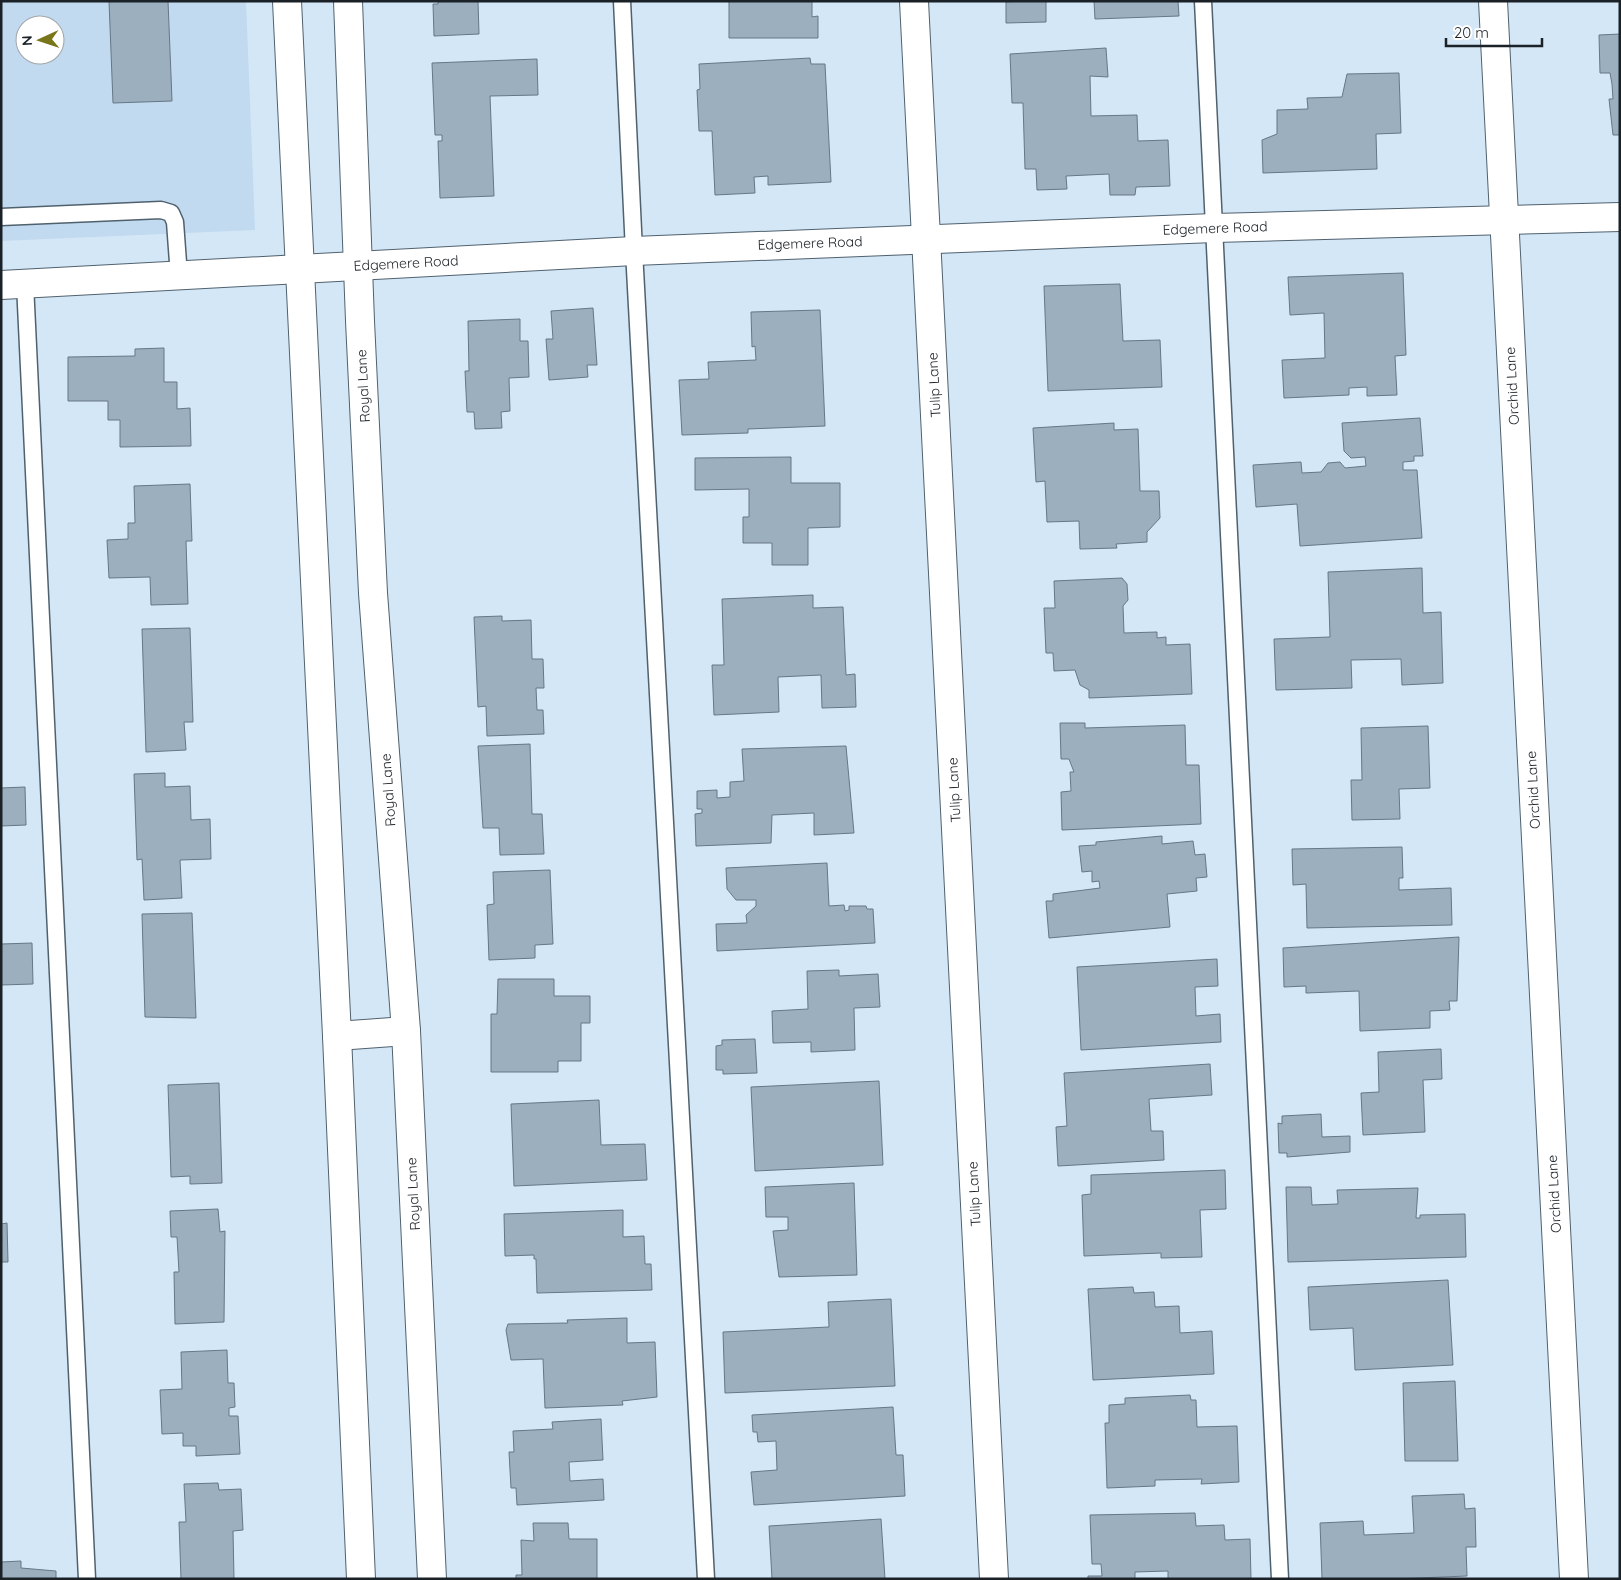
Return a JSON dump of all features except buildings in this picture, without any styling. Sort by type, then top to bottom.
[{"type":"street","points":[[288,1],[361,1579]]},
{"type":"street","name":"Royal Lane","points":[[348,1],[358,265],[374,593],[406,1031],[432,1579]]},
{"type":"street","name":"Tulip Lane","points":[[914,1],[994,1579]]},
{"type":"street","name":"Orchid Lane","points":[[1493,1],[1574,1579]]},
{"type":"street","name":"Edgemere Road","points":[[13,284],[634,250],[1214,228],[1620,217]]},
{"type":"street","points":[[337,1036],[406,1031]]},
{"type":"lane","points":[[622,1],[706,1579]]},
{"type":"lane","points":[[1203,1],[1280,1579]]},
{"type":"lane","points":[[1,217],[161,210],[170,213],[175,222],[179,276]]},
{"type":"lane","points":[[13,284],[87,1579]]},
{"type":"shaded area","points":[[1,1],[246,1],[255,230],[1,241]]}]
